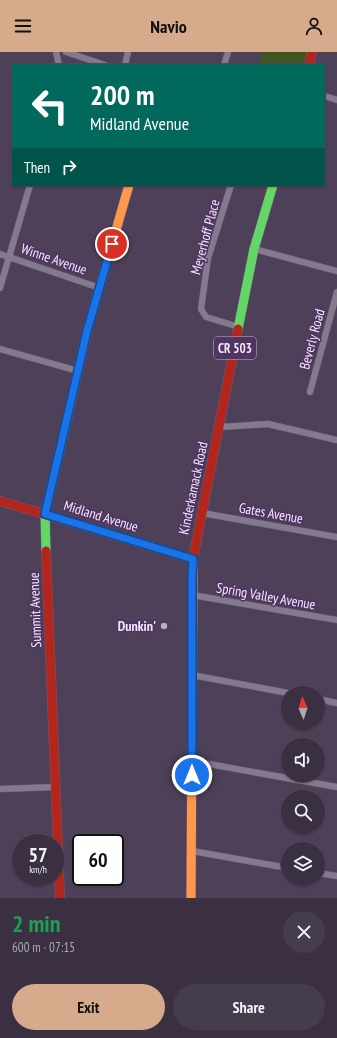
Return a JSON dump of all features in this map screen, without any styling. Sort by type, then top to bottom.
[{"type":"street","points":[[56,52],[60,64]]},
{"type":"street","points":[[66,52],[102,64]]},
{"type":"street","points":[[125,64],[128,52]]},
{"type":"street","points":[[224,64],[228,52]]},
{"type":"street","points":[[309,64],[312,52]]},
{"type":"street","points":[[325,96],[337,100]]},
{"type":"street","points":[[0,288],[30,186]]},
{"type":"street","name":"Summit Avenue","points":[[60,898],[45,514],[89,325],[129,186]]},
{"type":"street","name":"Meyerhoff Place","points":[[231,186],[208,258],[201,305],[202,311],[206,317],[239,327]]},
{"type":"street","name":"Kinderkamack Road","points":[[191,898],[193,559],[254,249],[273,186]]},
{"type":"street","points":[[254,249],[337,271]]},
{"type":"street","name":"Winne Avenue","points":[[0,254],[100,288]]},
{"type":"street","name":"Beverly Road","points":[[310,392],[337,292]]},
{"type":"street","points":[[0,349],[78,371]]},
{"type":"street","points":[[220,427],[268,424],[279,425],[337,440]]},
{"type":"street","name":"Midland Avenue","points":[[0,501],[193,559]]},
{"type":"street","name":"Gates Avenue","points":[[202,513],[337,537]]},
{"type":"street","name":"Spring Valley Avenue","points":[[192,595],[337,620]]},
{"type":"street","points":[[192,675],[281,692]]},
{"type":"street","points":[[325,700],[337,702]]},
{"type":"street","points":[[192,761],[337,787]]},
{"type":"street","points":[[0,789],[56,787]]},
{"type":"street","points":[[192,851],[281,867]]},
{"type":"street","points":[[325,874],[337,876]]},
{"type":"green space","points":[[262,52],[312,52],[309,64],[259,64]]},
{"type":"traffic: fast","points":[[238,329],[254,249],[273,186]]},
{"type":"traffic: fast","points":[[46,551],[45,514],[71,402]]},
{"type":"traffic: slow","points":[[71,402],[87,331],[129,186]]},
{"type":"traffic: slow","points":[[191,898],[193,559]]},
{"type":"traffic: jam","points":[[309,64],[312,52]]},
{"type":"traffic: jam","points":[[193,559],[238,329]]},
{"type":"traffic: jam","points":[[0,501],[193,559]]},
{"type":"traffic: jam","points":[[46,551],[60,898]]},
{"type":"place","name":"Dunkin'","points":[[164,626]]},
{"type":"route","points":[[112,244],[87,331],[45,514],[193,559],[192,775]]}]
